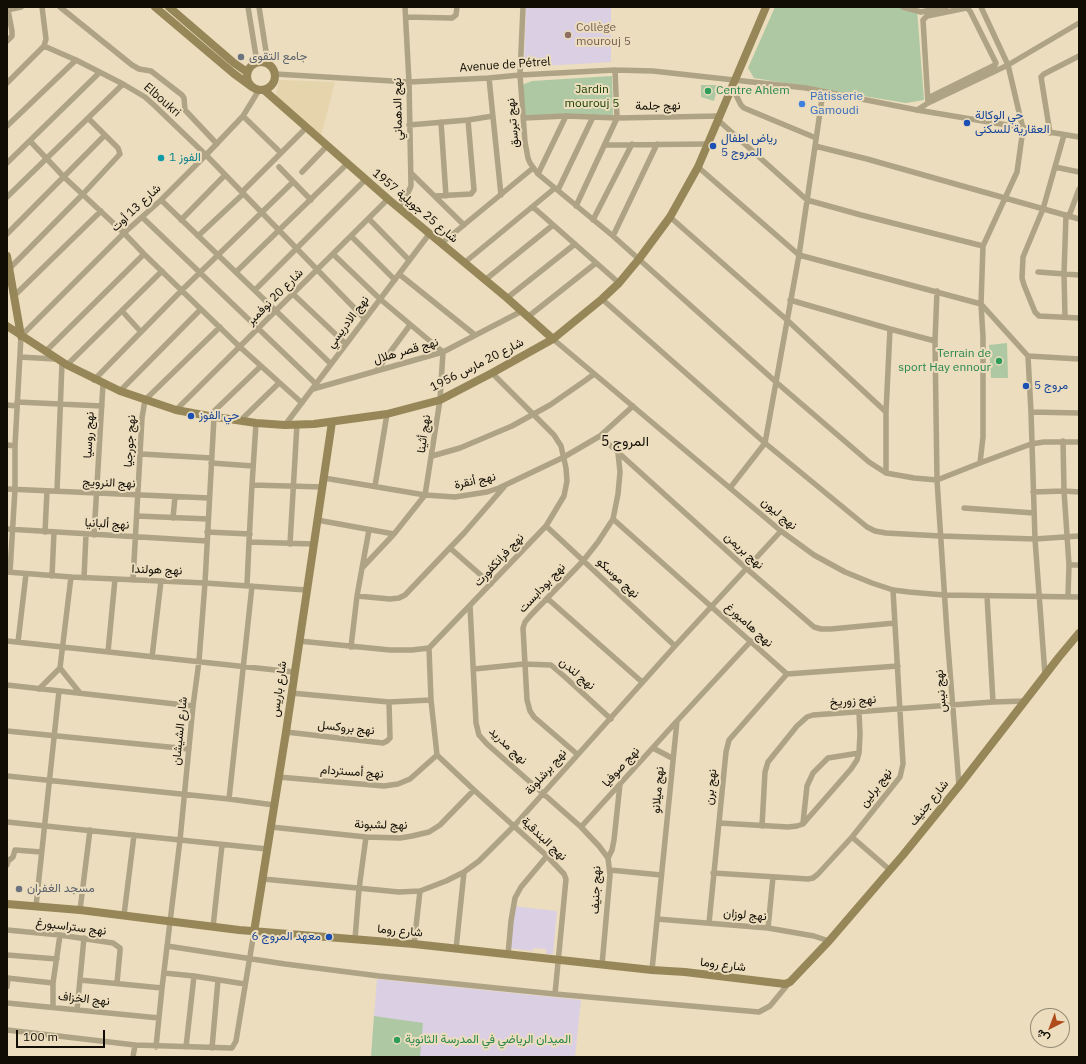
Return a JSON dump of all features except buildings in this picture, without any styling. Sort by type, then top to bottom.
[{"type":"street","points":[[7,41],[12,36],[12,31],[7,10],[21,7]]},
{"type":"street","points":[[7,83],[44,46],[46,39],[42,7],[46,7]]},
{"type":"street","points":[[60,7],[132,65],[139,69],[151,71],[182,95],[184,98],[185,110],[217,144]]},
{"type":"street","name":"شارع 25 جويلية 1957","points":[[155,7],[233,73],[258,89],[306,128],[365,180],[529,316],[553,339]]},
{"type":"street","points":[[169,7],[234,63],[247,72]]},
{"type":"street","points":[[248,7],[257,62]]},
{"type":"street","points":[[259,7],[268,64]]},
{"type":"street","name":"نهج الدهماني","points":[[398,207],[411,186],[409,82],[405,7]]},
{"type":"street","points":[[406,17],[452,18],[456,15],[457,7]]},
{"type":"street","name":"نهج تبرسق","points":[[523,7],[520,75],[526,151],[533,168],[538,174],[613,236],[776,382],[869,462],[886,473]]},
{"type":"street","name":"شارع 20 مارس 1956","points":[[7,326],[62,362],[94,380],[120,391],[176,410],[240,421],[285,425],[332,422],[387,414],[440,400],[553,339],[602,299],[619,283],[639,259],[670,217],[698,167],[734,84],[753,34],[766,7]]},
{"type":"street","points":[[903,7],[920,12],[946,7]]},
{"type":"street","points":[[980,463],[983,437],[983,337],[981,304],[983,246],[1017,172],[1023,129],[1008,65],[981,7]]},
{"type":"street","points":[[917,110],[928,101],[995,65],[996,63],[968,9],[927,16],[923,20],[928,101]]},
{"type":"street","points":[[928,101],[1008,65],[1079,23]]},
{"type":"street","name":"Elboukri","points":[[44,46],[76,60],[123,84],[140,94],[155,106],[206,155],[364,319]]},
{"type":"street","points":[[1050,133],[1041,78],[1044,74],[1079,56]]},
{"type":"street","points":[[7,126],[76,60]]},
{"type":"street","points":[[257,62],[265,62],[274,70],[275,79],[272,84],[258,89],[248,82],[247,72],[249,67],[257,62]]},
{"type":"street","points":[[576,206],[617,118],[616,70]]},
{"type":"street","name":"Avenue de Pétrel","points":[[275,74],[409,82],[616,70],[653,71],[734,84],[806,88],[917,110],[1023,129],[1079,137]]},
{"type":"street","points":[[7,162],[99,72]]},
{"type":"street","points":[[489,78],[501,195]]},
{"type":"street","points":[[7,197],[123,84]]},
{"type":"street","points":[[734,84],[741,105],[744,108],[816,138]]},
{"type":"street","name":"شارع 13 أوت","points":[[21,336],[124,233],[161,200],[217,144],[243,116],[258,89]]},
{"type":"street","points":[[730,488],[765,443],[799,255],[823,92]]},
{"type":"street","points":[[243,116],[281,153]]},
{"type":"street","points":[[409,125],[468,120],[494,116]]},
{"type":"street","points":[[538,174],[566,116]]},
{"type":"street","name":"نهج جلمة","points":[[524,118],[566,116],[617,118],[719,118]]},
{"type":"street","points":[[464,263],[556,189],[593,117]]},
{"type":"street","points":[[10,268],[120,154],[118,148],[88,118]]},
{"type":"street","points":[[719,118],[807,200],[983,246]]},
{"type":"street","points":[[435,196],[471,194],[474,190],[468,120]]},
{"type":"street","points":[[441,122],[446,196]]},
{"type":"street","points":[[198,236],[306,128]]},
{"type":"street","points":[[7,234],[105,135]]},
{"type":"street","points":[[1064,135],[1043,210],[1023,257],[1022,278],[1036,314],[1041,317],[1079,318]]},
{"type":"street","points":[[30,141],[64,177],[124,233],[162,272],[302,404]]},
{"type":"street","points":[[593,220],[632,144]]},
{"type":"street","points":[[613,236],[657,144]]},
{"type":"street","points":[[605,145],[708,144]]},
{"type":"street","points":[[302,172],[327,146]]},
{"type":"street","points":[[815,146],[1006,197],[1043,210],[1079,219]]},
{"type":"street","points":[[236,272],[347,164]]},
{"type":"street","points":[[279,167],[311,200]]},
{"type":"street","points":[[698,167],[799,255],[981,304],[1028,356],[1038,597],[1045,675]]},
{"type":"street","points":[[1055,167],[1079,172]]},
{"type":"street","points":[[442,243],[533,168]]},
{"type":"street","points":[[411,173],[464,225]]},
{"type":"street","points":[[181,220],[225,175]]},
{"type":"street","points":[[255,290],[365,180]]},
{"type":"street","points":[[94,380],[182,290],[219,256],[293,182]]},
{"type":"street","points":[[1065,318],[1064,274],[1068,216],[1079,189]]},
{"type":"street","name":"شارع 20 نوفمبر","points":[[176,410],[388,199]]},
{"type":"street","points":[[161,200],[331,364]]},
{"type":"street","points":[[532,207],[619,283]]},
{"type":"street","points":[[14,296],[100,211]]},
{"type":"street","points":[[142,217],[258,328],[314,386]]},
{"type":"street","points":[[670,217],[787,320],[886,412]]},
{"type":"street","points":[[369,219],[409,260]]},
{"type":"street","points":[[485,280],[553,225]]},
{"type":"street","name":"نهج الادريسي","points":[[285,425],[430,233]]},
{"type":"street","points":[[351,236],[395,280]]},
{"type":"street","points":[[507,298],[575,244]]},
{"type":"street","points":[[45,352],[144,254]]},
{"type":"street","points":[[334,254],[380,299],[443,352]]},
{"type":"street","points":[[7,256],[21,336],[15,446],[15,490],[10,529],[8,572]]},
{"type":"street","points":[[529,316],[596,263]]},
{"type":"street","points":[[20,358],[62,362],[122,311],[162,272]]},
{"type":"street","points":[[1038,272],[1079,275]]},
{"type":"street","points":[[399,274],[475,335]]},
{"type":"street","name":"نهج نيس","points":[[937,291],[935,341],[937,480],[959,786]]},
{"type":"street","points":[[294,294],[346,344]]},
{"type":"street","points":[[602,299],[765,443],[867,527],[875,531],[940,536],[1035,539],[1079,536]]},
{"type":"street","points":[[790,300],[935,341]]},
{"type":"street","points":[[120,391],[202,309]]},
{"type":"street","points":[[122,311],[140,332]]},
{"type":"street","name":"نهج قصر هلال","points":[[314,386],[443,352],[522,311]]},
{"type":"street","points":[[377,370],[410,325]]},
{"type":"street","points":[[145,400],[220,327]]},
{"type":"street","points":[[890,329],[886,412],[886,473],[937,480],[1031,444],[1063,441],[1079,442]]},
{"type":"street","name":"نهج ليون","points":[[553,339],[781,531],[828,563],[872,583],[893,590],[987,596],[1079,597]]},
{"type":"street","name":"نهج أثينا","points":[[425,495],[440,400],[443,352]]},
{"type":"street","points":[[1028,356],[1079,359]]},
{"type":"street","points":[[57,491],[62,362]]},
{"type":"street","points":[[212,416],[261,366]]},
{"type":"street","name":"نهج فرانكفورت","points":[[429,648],[546,526],[564,496],[567,481],[561,446],[554,435],[535,414],[492,373]]},
{"type":"street","points":[[432,456],[460,448],[486,438],[535,414],[594,374]]},
{"type":"street","points":[[240,421],[279,382]]},
{"type":"street","name":"نهج روسيا","points":[[94,535],[103,384]]},
{"type":"street","name":"نهج جورجيا","points":[[134,580],[142,418],[145,400]]},
{"type":"street","points":[[7,406],[17,404],[61,403],[102,406]]},
{"type":"street","name":"نهج أنقرة","points":[[324,478],[425,495],[455,497],[488,492],[564,457],[600,436],[633,406]]},
{"type":"street","points":[[1031,412],[1079,413]]},
{"type":"street","points":[[375,486],[387,414]]},
{"type":"street","name":"شارع الشيشان","points":[[156,1047],[199,662],[205,583],[212,416]]},
{"type":"street","name":"شارع باريس","points":[[212,1048],[230,1049],[236,1041],[286,732],[298,642],[332,422]]},
{"type":"street","points":[[229,799],[244,667],[256,423]]},
{"type":"street","points":[[290,544],[297,424]]},
{"type":"street","name":"نهج بريمن","points":[[600,436],[747,569],[807,622],[818,629],[895,623]]},
{"type":"street","points":[[1063,441],[1068,596]]},
{"type":"street","points":[[7,445],[15,446]]},
{"type":"street","name":"نهج بودابست","points":[[577,754],[534,717],[530,711],[527,700],[524,664],[524,625],[530,616],[583,561],[613,519],[618,494],[620,472],[618,453]]},
{"type":"street","points":[[140,454],[253,466]]},
{"type":"street","points":[[620,472],[632,465]]},
{"type":"street","points":[[252,485],[323,487]]},
{"type":"street","points":[[357,596],[390,599],[399,598],[405,595],[450,548],[506,485]]},
{"type":"street","name":"نهج النرويج","points":[[7,489],[209,498]]},
{"type":"street","points":[[45,532],[47,491]]},
{"type":"street","points":[[1033,492],[1079,492]]},
{"type":"street","points":[[362,568],[394,534],[425,495]]},
{"type":"street","points":[[173,518],[175,497]]},
{"type":"street","points":[[964,508],[1034,512]]},
{"type":"street","points":[[137,516],[208,519]]},
{"type":"street","name":"نهج هامبورغ","points":[[613,519],[787,674]]},
{"type":"street","points":[[317,520],[394,534]]},
{"type":"street","name":"نهج موسكو","points":[[546,526],[675,646]]},
{"type":"street","name":"نهج ألبانيا","points":[[10,529],[206,541]]},
{"type":"street","points":[[351,647],[357,596],[369,530]]},
{"type":"street","name":"نهج برشلونة","points":[[262,879],[399,892],[420,891],[464,872],[479,861],[514,826],[642,682],[781,531]]},
{"type":"street","points":[[52,576],[54,532]]},
{"type":"street","points":[[207,532],[250,534]]},
{"type":"street","points":[[84,578],[86,534]]},
{"type":"street","points":[[249,542],[313,544]]},
{"type":"street","points":[[450,548],[491,584]]},
{"type":"street","points":[[1068,565],[1079,565]]},
{"type":"street","name":"نهج هولندا","points":[[8,572],[84,578],[205,583],[306,590]]},
{"type":"street","points":[[18,642],[26,574]]},
{"type":"street","points":[[40,689],[60,668],[71,577]]},
{"type":"street","points":[[108,652],[115,579]]},
{"type":"street","points":[[152,656],[161,581]]},
{"type":"street","name":"نهج برلين","points":[[713,873],[808,879],[813,878],[852,837],[900,777],[903,764],[893,590]]},
{"type":"street","points":[[987,596],[993,702]]},
{"type":"street","points":[[548,599],[642,682]]},
{"type":"street","name":"نهج مدريد","points":[[470,606],[476,723],[480,735],[487,744],[581,827]]},
{"type":"street","name":"شارع جنيف","points":[[790,982],[829,941],[890,870],[959,786],[1079,633]]},
{"type":"street","points":[[7,641],[294,672]]},
{"type":"street","points":[[677,721],[751,641]]},
{"type":"street","points":[[298,642],[390,650],[429,648],[431,700],[437,755]]},
{"type":"street","name":"نهج لندن","points":[[474,669],[524,664],[551,665],[611,718]]},
{"type":"street","points":[[787,674],[898,666]]},
{"type":"street","points":[[60,668],[80,694]]},
{"type":"street","name":"نهج برن","points":[[709,923],[718,823],[726,752],[729,740],[787,674]]},
{"type":"street","points":[[7,685],[193,706]]},
{"type":"street","points":[[36,906],[43,826],[59,691]]},
{"type":"street","points":[[291,693],[332,698],[389,702],[431,700]]},
{"type":"street","name":"نهج زوريخ","points":[[762,826],[765,772],[768,762],[777,749],[807,717],[813,715],[1025,701]]},
{"type":"street","name":"نهج بروكسل","points":[[286,732],[383,743],[390,738],[389,702]]},
{"type":"street","points":[[718,823],[788,827],[803,824],[852,769],[857,760],[860,734],[859,712]]},
{"type":"street","name":"نهج صوفيا","points":[[581,827],[677,721]]},
{"type":"street","name":"نهج ميلانو","points":[[652,970],[672,758],[677,721]]},
{"type":"street","points":[[7,731],[189,749]]},
{"type":"street","points":[[653,748],[672,758]]},
{"type":"street","points":[[803,824],[807,786],[813,773],[828,758],[859,753]]},
{"type":"street","name":"نهج أمستردام","points":[[278,777],[384,786],[398,784],[410,779],[437,755]]},
{"type":"street","name":"نهج البندقية","points":[[437,755],[563,871],[566,879],[555,994]]},
{"type":"street","points":[[7,776],[274,805]]},
{"type":"street","points":[[608,858],[612,850],[614,840],[620,784]]},
{"type":"street","name":"نهج لشبونة","points":[[271,827],[366,837],[400,838],[412,836],[429,832],[440,825],[474,790]]},
{"type":"street","points":[[7,822],[267,849]]},
{"type":"street","name":"نهج جنيف","points":[[581,827],[608,858],[610,870],[602,964]]},
{"type":"street","points":[[80,910],[90,830]]},
{"type":"street","points":[[124,915],[134,835]]},
{"type":"street","points":[[355,939],[359,889],[366,837]]},
{"type":"street","points":[[852,837],[890,870]]},
{"type":"street","points":[[213,927],[222,845]]},
{"type":"street","points":[[7,865],[8,861],[13,857],[15,850],[41,852]]},
{"type":"street","points":[[508,955],[515,898],[521,887],[547,856]]},
{"type":"street","points":[[610,870],[661,875]]},
{"type":"street","points":[[456,949],[464,872]]},
{"type":"street","points":[[768,928],[774,877]]},
{"type":"street","points":[[414,944],[420,891]]},
{"type":"street","name":"شارع روما","points":[[7,904],[80,910],[254,932],[414,944],[652,970],[685,972],[779,984],[790,982]]},
{"type":"street","name":"نهج لوزان","points":[[657,919],[768,928],[814,936],[829,941]]},
{"type":"street","name":"نهج ستراسبورغ","points":[[7,930],[60,935],[113,943],[120,948],[117,983]]},
{"type":"street","points":[[52,1007],[53,983],[60,935]]},
{"type":"street","points":[[78,1010],[84,938]]},
{"type":"street","points":[[167,946],[345,972],[555,994],[759,1012],[770,1006],[790,982]]},
{"type":"street","points":[[7,955],[57,958]]},
{"type":"street","points":[[164,973],[246,984]]},
{"type":"street","points":[[186,1047],[194,976]]},
{"type":"street","points":[[7,987],[7,978],[53,983]]},
{"type":"street","points":[[80,980],[162,988]]},
{"type":"street","points":[[7,1030],[156,1047],[212,1048],[218,980]]},
{"type":"street","name":"نهج الخزاف","points":[[7,1003],[159,1018]]},
{"type":"street","points":[[133,1057],[135,1045]]},
{"type":"shaded area","name":"Collège mourouj 5","points":[[526,7],[611,7],[611,62],[524,67]]},
{"type":"shaded area","points":[[279,80],[335,82],[321,136],[276,96]]},
{"type":"shaded area","points":[[512,906],[557,911],[553,954],[546,954],[546,949],[533,948],[533,951],[508,948]]},
{"type":"shaded area","points":[[377,979],[581,1000],[575,1057],[371,1057]]},
{"type":"green space","points":[[775,7],[898,7],[917,10],[924,100],[906,103],[754,78],[748,68]]},
{"type":"green space","name":"Jardin mourouj 5","points":[[612,76],[613,116],[524,116],[522,85],[532,81]]},
{"type":"green space","name":"Centre Ahlem","points":[[701,85],[718,85],[714,101],[701,97]]},
{"type":"green space","name":"Terrain de sport Hay ennour","points":[[1007,343],[1008,378],[991,378],[989,345]]},
{"type":"green space","name":"الميدان الرياضي في المدرسة الثانوية","points":[[374,1016],[423,1023],[420,1057],[371,1057]]},
{"type":"place","name":"Collège mourouj 5","points":[[568,35]]},
{"type":"place","name":"جامع التقوى","points":[[241,57]]},
{"type":"place","name":"Centre Ahlem","points":[[708,91]]},
{"type":"place","name":"Pâtisserie Gamoudi","points":[[802,104]]},
{"type":"place","name":"حي الوكالة العقارية للسكنى","points":[[967,123]]},
{"type":"place","name":"رياض اطفال المروج 5","points":[[713,146]]},
{"type":"place","name":"الفوز 1","points":[[161,158]]},
{"type":"place","name":"Terrain de sport Hay ennour","points":[[999,361]]},
{"type":"place","name":"مروج 5","points":[[1026,386]]},
{"type":"place","name":"حي الفوز","points":[[191,416]]},
{"type":"place","name":"مسجد الغفران","points":[[19,889]]},
{"type":"place","name":"معهد المروج 6","points":[[329,937]]},
{"type":"place","name":"الميدان الرياضي في المدرسة الثانوية","points":[[397,1040]]},
{"type":"district","name":"المروج 5","points":[[625,442]]}]
